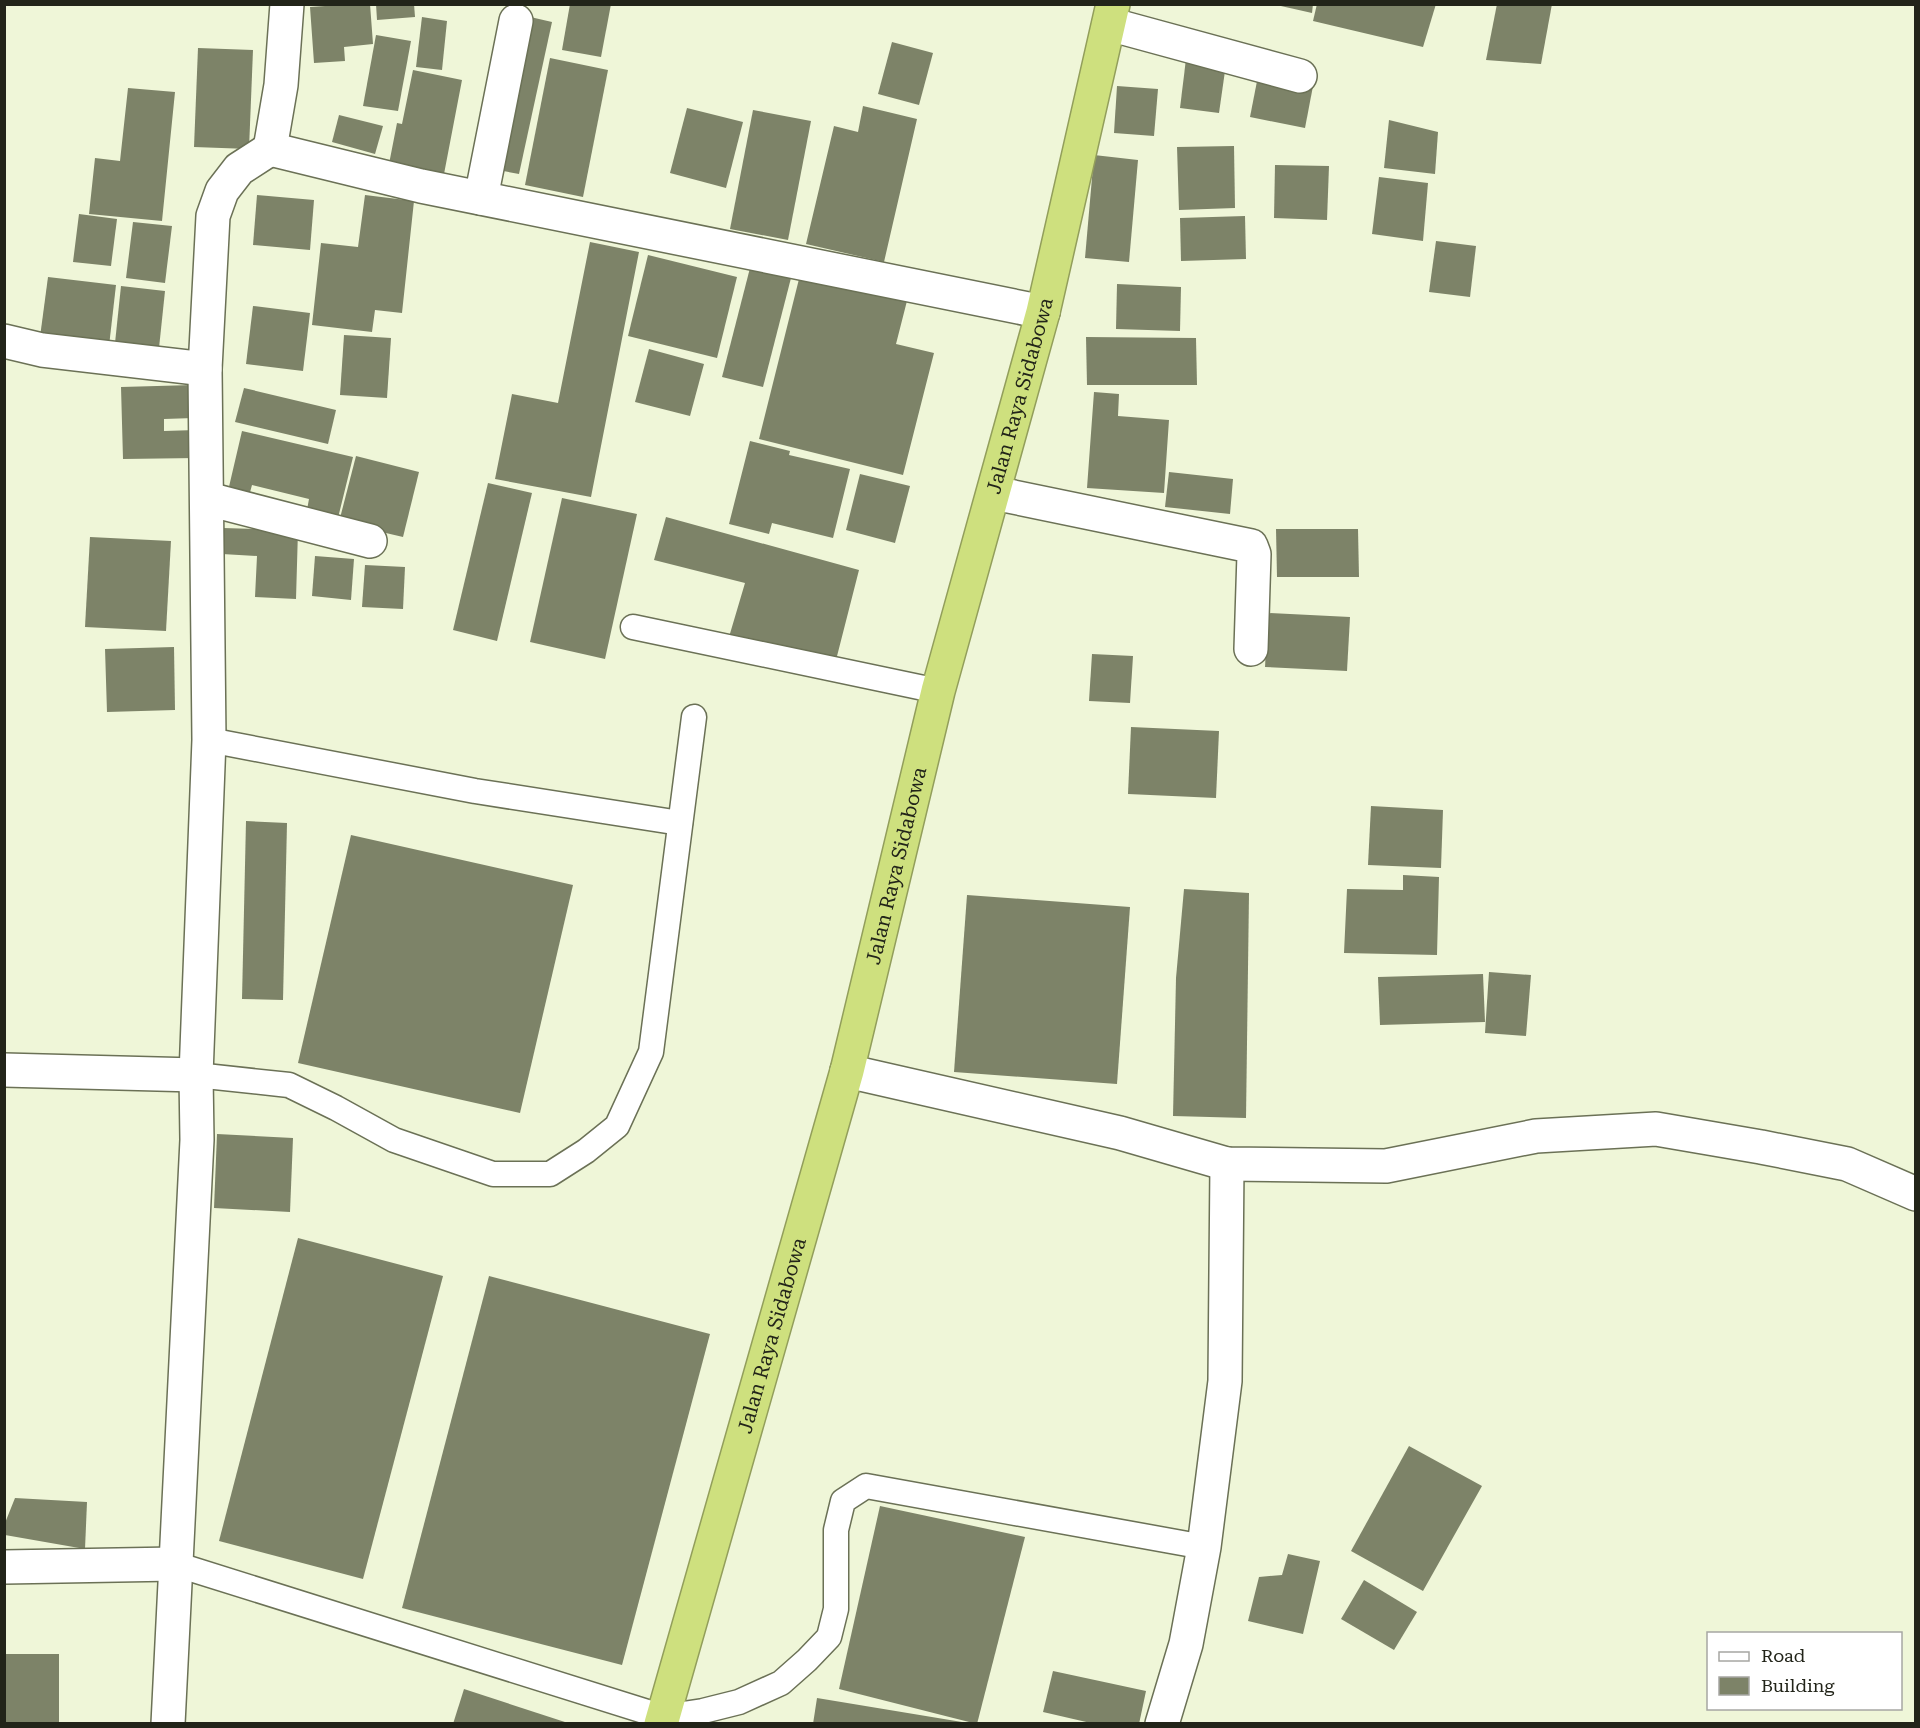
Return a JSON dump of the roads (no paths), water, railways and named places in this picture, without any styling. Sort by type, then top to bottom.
[{"type":"highway","name":"Jalan Raya Sidabowa","points":[[662,1720],[847,1071],[938,691],[1043,312],[1111,14]]},
{"type":"street","points":[[270,149],[280,85],[287,4]]},
{"type":"street","points":[[1111,14],[1300,76]]},
{"type":"street","points":[[481,198],[516,21]]},
{"type":"street","points":[[168,1724],[194,1213],[197,1140],[196,1075],[209,740],[205,369],[213,216],[222,192],[239,169],[270,149],[481,198],[1043,312]]},
{"type":"street","points":[[4,341],[42,350],[205,369]]},
{"type":"street","points":[[994,493],[1251,546],[1254,554],[1251,649]]},
{"type":"street","points":[[208,499],[370,541]]},
{"type":"street","points":[[4,1070],[196,1075]]},
{"type":"street","points":[[847,1071],[1120,1133],[1227,1164],[1386,1166],[1536,1136],[1656,1129],[1761,1146],[1846,1164],[1916,1194]]},
{"type":"street","points":[[1162,1724],[1186,1644],[1204,1547],[1225,1381],[1227,1164]]},
{"type":"street","points":[[4,1567],[175,1564]]},
{"type":"lane","points":[[633,627],[938,691]]},
{"type":"lane","points":[[196,1075],[289,1085],[394,1140],[493,1174],[550,1174],[586,1151],[617,1126],[651,1052],[694,717]]},
{"type":"lane","points":[[209,740],[475,791],[680,823]]},
{"type":"lane","points":[[175,1564],[662,1720],[739,1702],[781,1683],[829,1636],[836,1609],[836,1530],[843,1501],[866,1486],[1204,1547]]}]
